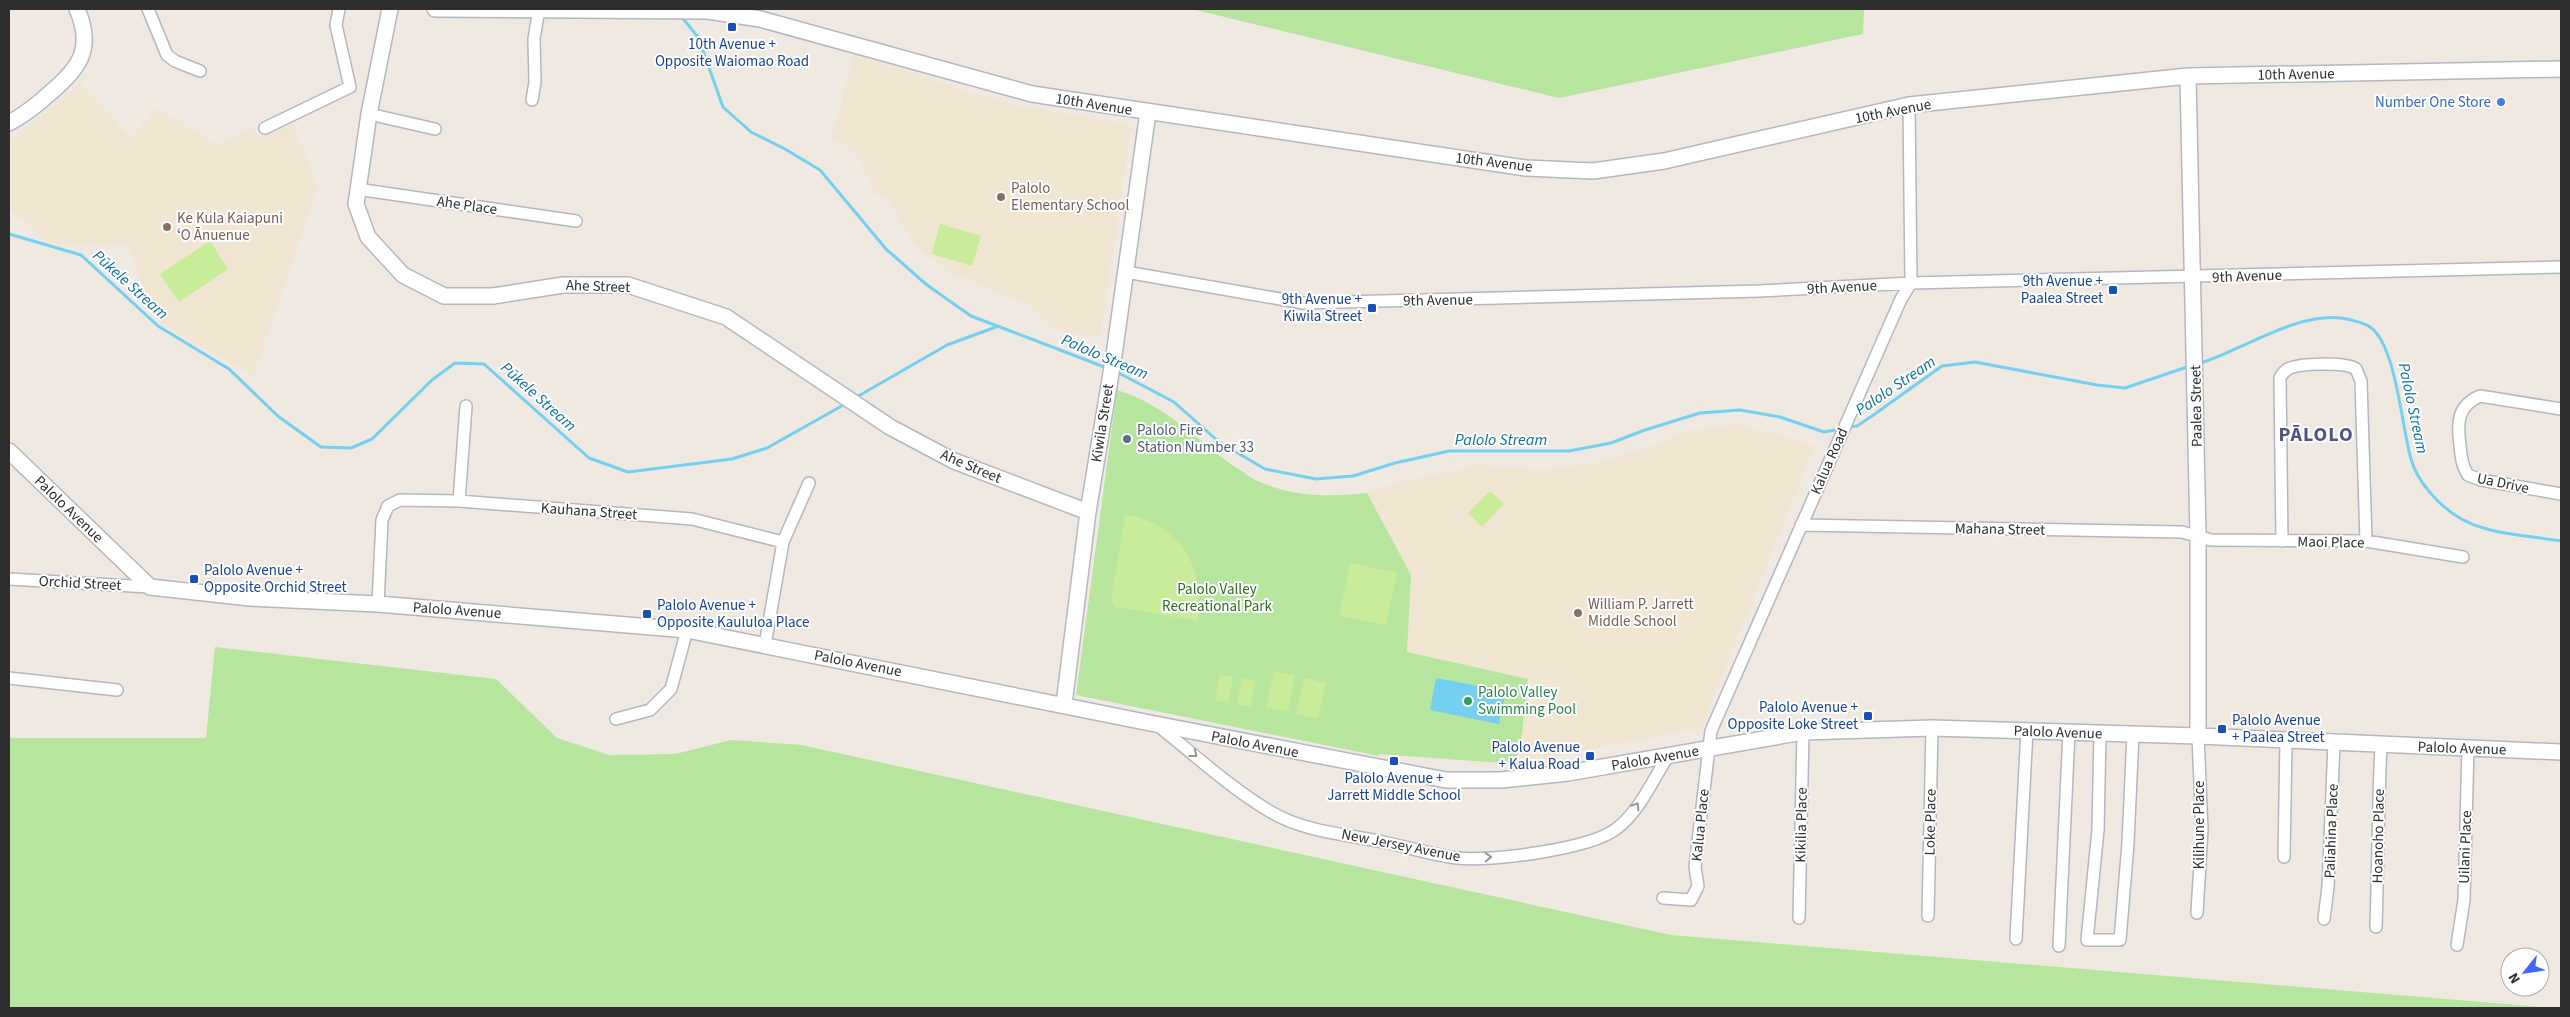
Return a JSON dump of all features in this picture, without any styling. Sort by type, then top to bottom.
[{"type":"street","points":[[9,123],[42,101],[65,81],[80,62],[85,41],[84,30],[77,9]]},
{"type":"street","points":[[148,9],[167,55],[175,61],[200,71]]},
{"type":"street","points":[[265,128],[350,87],[336,25],[339,9]]},
{"type":"street","name":"Ahe Street","points":[[390,9],[368,114],[356,204],[368,237],[403,275],[444,296],[493,296],[563,284],[628,285],[726,318],[890,427],[954,461],[1088,512]]},
{"type":"street","name":"10th Avenue","points":[[435,9],[701,10],[760,19],[1032,94],[1526,168],[1593,171],[1664,161],[1909,106],[2188,76],[2561,68]]},
{"type":"street","points":[[532,100],[535,82],[534,40],[539,9]]},
{"type":"street","name":"Paalea Street","points":[[2188,76],[2198,536],[2198,736]]},
{"type":"street","points":[[1909,106],[1911,284]]},
{"type":"street","name":"Kiwila Street","points":[[1064,704],[1088,512],[1114,355],[1148,112]]},
{"type":"street","points":[[368,114],[435,129]]},
{"type":"street","name":"Ahe Place","points":[[358,189],[576,221]]},
{"type":"street","name":"9th Avenue","points":[[1126,272],[1303,303],[1760,291],[1911,284],[2561,268]]},
{"type":"street","name":"Kalua Road","points":[[1708,749],[1712,731],[1835,446],[1901,299],[1911,284]]},
{"type":"street","points":[[2282,541],[2280,378],[2284,372],[2294,367],[2344,364],[2356,369],[2361,380],[2366,541]]},
{"type":"street","name":"Ua Drive","points":[[2561,409],[2480,396],[2470,400],[2462,409],[2457,424],[2462,462],[2468,475],[2481,480],[2561,494]]},
{"type":"street","points":[[458,500],[466,406]]},
{"type":"street","name":"Palolo Avenue","points":[[9,451],[150,586],[250,598],[378,604],[687,630],[1446,780],[1518,779],[1668,756],[1803,732],[1932,728],[2198,736],[2561,752]]},
{"type":"street","points":[[766,645],[783,542],[809,483]]},
{"type":"street","name":"Kauhana Street","points":[[378,604],[382,520],[388,506],[400,500],[458,500],[692,519],[783,542]]},
{"type":"street","name":"Mahana Street","points":[[1801,525],[2182,532],[2198,536]]},
{"type":"street","name":"Maoi Place","points":[[2198,536],[2212,540],[2366,541],[2463,557]]},
{"type":"street","name":"Orchid Street","points":[[9,578],[150,586]]},
{"type":"street","points":[[616,719],[650,710],[671,689],[687,630]]},
{"type":"street","points":[[9,678],[117,690]]},
{"type":"street","name":"New Jersey Avenue","points":[[1155,724],[1246,795],[1271,812],[1302,827],[1458,858],[1510,856],[1551,850],[1596,839],[1615,830],[1631,813],[1668,756]]},
{"type":"street","name":"Loke Place","points":[[1928,916],[1932,728]]},
{"type":"street","points":[[2016,939],[2027,730]]},
{"type":"street","name":"Kikilia Place","points":[[1799,918],[1803,732]]},
{"type":"street","points":[[2059,946],[2069,732]]},
{"type":"street","points":[[2100,733],[2098,830],[2088,940],[2120,940],[2128,843],[2133,734]]},
{"type":"street","name":"Kilihune Place","points":[[2197,913],[2202,830],[2198,736]]},
{"type":"street","points":[[2284,857],[2286,740]]},
{"type":"street","name":"Paliahina Place","points":[[2324,918],[2328,887],[2334,743]]},
{"type":"street","name":"Hoanoho Place","points":[[2376,927],[2377,836],[2382,745]]},
{"type":"street","name":"Uilani Place","points":[[2457,945],[2464,900],[2468,748]]},
{"type":"street","name":"Kalua Place","points":[[1663,898],[1692,900],[1698,886],[1695,867],[1708,749]]},
{"type":"shaded area","name":"Palolo Elementary School","points":[[854,55],[1005,103],[1132,125],[1100,337],[1056,330],[1030,305],[952,273],[927,256],[909,236],[886,197],[876,196],[857,155],[832,137]]},
{"type":"shaded area","name":"Ke Kula Kaiapuni ʻO Ānuenue","points":[[80,81],[130,138],[156,107],[219,145],[252,127],[257,137],[293,124],[318,187],[253,376],[156,320],[127,245],[51,244],[9,210],[9,140],[16,137],[64,99]]},
{"type":"shaded area","name":"William P. Jarrett Middle School","points":[[1741,424],[1815,446],[1701,728],[1515,764],[1521,741],[1528,679],[1407,652],[1411,575],[1367,493],[1401,482],[1478,465],[1541,470],[1597,463],[1653,446],[1685,431]]},
{"type":"green space","points":[[1192,9],[1864,9],[1863,34],[1559,98]]},
{"type":"green space","points":[[940,224],[981,236],[972,266],[932,254]]},
{"type":"green space","points":[[210,241],[228,269],[179,302],[160,274]]},
{"type":"green space","name":"Palolo Valley Recreational Park","points":[[1117,390],[1150,404],[1235,467],[1258,481],[1284,490],[1311,495],[1367,493],[1411,575],[1407,652],[1528,679],[1521,741],[1515,764],[1379,754],[1379,756],[1076,695]]},
{"type":"green space","points":[[1490,491],[1504,504],[1482,527],[1468,513]]},
{"type":"green space","points":[[1125,515],[1145,520],[1162,528],[1175,538],[1186,551],[1193,566],[1197,583],[1199,601],[1198,621],[1116,607],[1111,600]]},
{"type":"green space","points":[[1350,563],[1397,573],[1386,625],[1339,616]]},
{"type":"green space","points":[[215,647],[496,679],[557,738],[609,755],[675,754],[731,740],[801,745],[1671,935],[2554,1008],[9,1008],[9,738],[206,738]]},
{"type":"green space","points":[[1274,671],[1295,676],[1288,712],[1266,708]]},
{"type":"green space","points":[[1220,674],[1233,677],[1228,703],[1215,700]]},
{"type":"green space","points":[[1242,678],[1256,681],[1250,707],[1237,704]]},
{"type":"green space","points":[[1304,678],[1326,683],[1318,719],[1296,714]]},
{"type":"water","name":"Palolo Valley Swimming Pool","points":[[1436,678],[1506,691],[1499,724],[1430,710]]},
{"type":"waterway","points":[[680,15],[698,37],[723,107],[751,132],[785,149],[820,170],[886,249],[927,285],[971,316],[1107,368]]},
{"type":"waterway","name":"Pūkele Stream","points":[[9,234],[81,255],[158,326],[229,369],[279,417],[321,447],[351,448],[372,439],[432,380],[455,363],[484,364],[589,458],[628,472],[732,459],[767,448],[847,403]]},
{"type":"waterway","name":"Palolo Stream","points":[[2198,364],[2305,321],[2341,318],[2356,321],[2370,327],[2379,336],[2392,368],[2414,467],[2423,483],[2435,498],[2455,515],[2479,527],[2561,541]]},
{"type":"waterway","name":"Pūkele Stream","points":[[855,398],[947,345],[996,327]]},
{"type":"waterway","name":"Palolo Stream","points":[[1849,427],[1857,426],[1942,366],[1975,362],[2097,385],[2125,388],[2190,366]]},
{"type":"waterway","name":"Palolo Stream","points":[[1115,371],[1174,402],[1219,442],[1265,469],[1316,479],[1353,476],[1395,463],[1449,451],[1569,451],[1611,443],[1700,413],[1740,410],[1780,417],[1824,432],[1840,429]]},
{"type":"place","name":"10th Avenue + Opposite Waiomao Road","points":[[732,27]]},
{"type":"place","name":"Number One Store","points":[[2501,102]]},
{"type":"place","name":"Palolo Elementary School","points":[[1001,197]]},
{"type":"place","name":"Ke Kula Kaiapuni ʻO Ānuenue","points":[[167,227]]},
{"type":"place","name":"9th Avenue + Paalea Street","points":[[2113,290]]},
{"type":"place","name":"9th Avenue + Kiwila Street","points":[[1372,308]]},
{"type":"place","name":"Palolo Fire Station Number 33","points":[[1127,439]]},
{"type":"place","name":"Palolo Avenue + Opposite Orchid Street","points":[[194,579]]},
{"type":"place","name":"William P. Jarrett Middle School","points":[[1578,613]]},
{"type":"place","name":"Palolo Avenue + Opposite Kaululoa Place","points":[[647,614]]},
{"type":"place","name":"Palolo Valley Swimming Pool","points":[[1468,701]]},
{"type":"place","name":"Palolo Avenue + Opposite Loke Street","points":[[1868,716]]},
{"type":"place","name":"Palolo Avenue + Paalea Street","points":[[2222,729]]},
{"type":"place","name":"Palolo Avenue + Kalua Road","points":[[1590,756]]},
{"type":"place","name":"Palolo Avenue + Jarrett Middle School","points":[[1394,761]]},
{"type":"district","name":"PĀLOLO","points":[[2316,434]]}]
